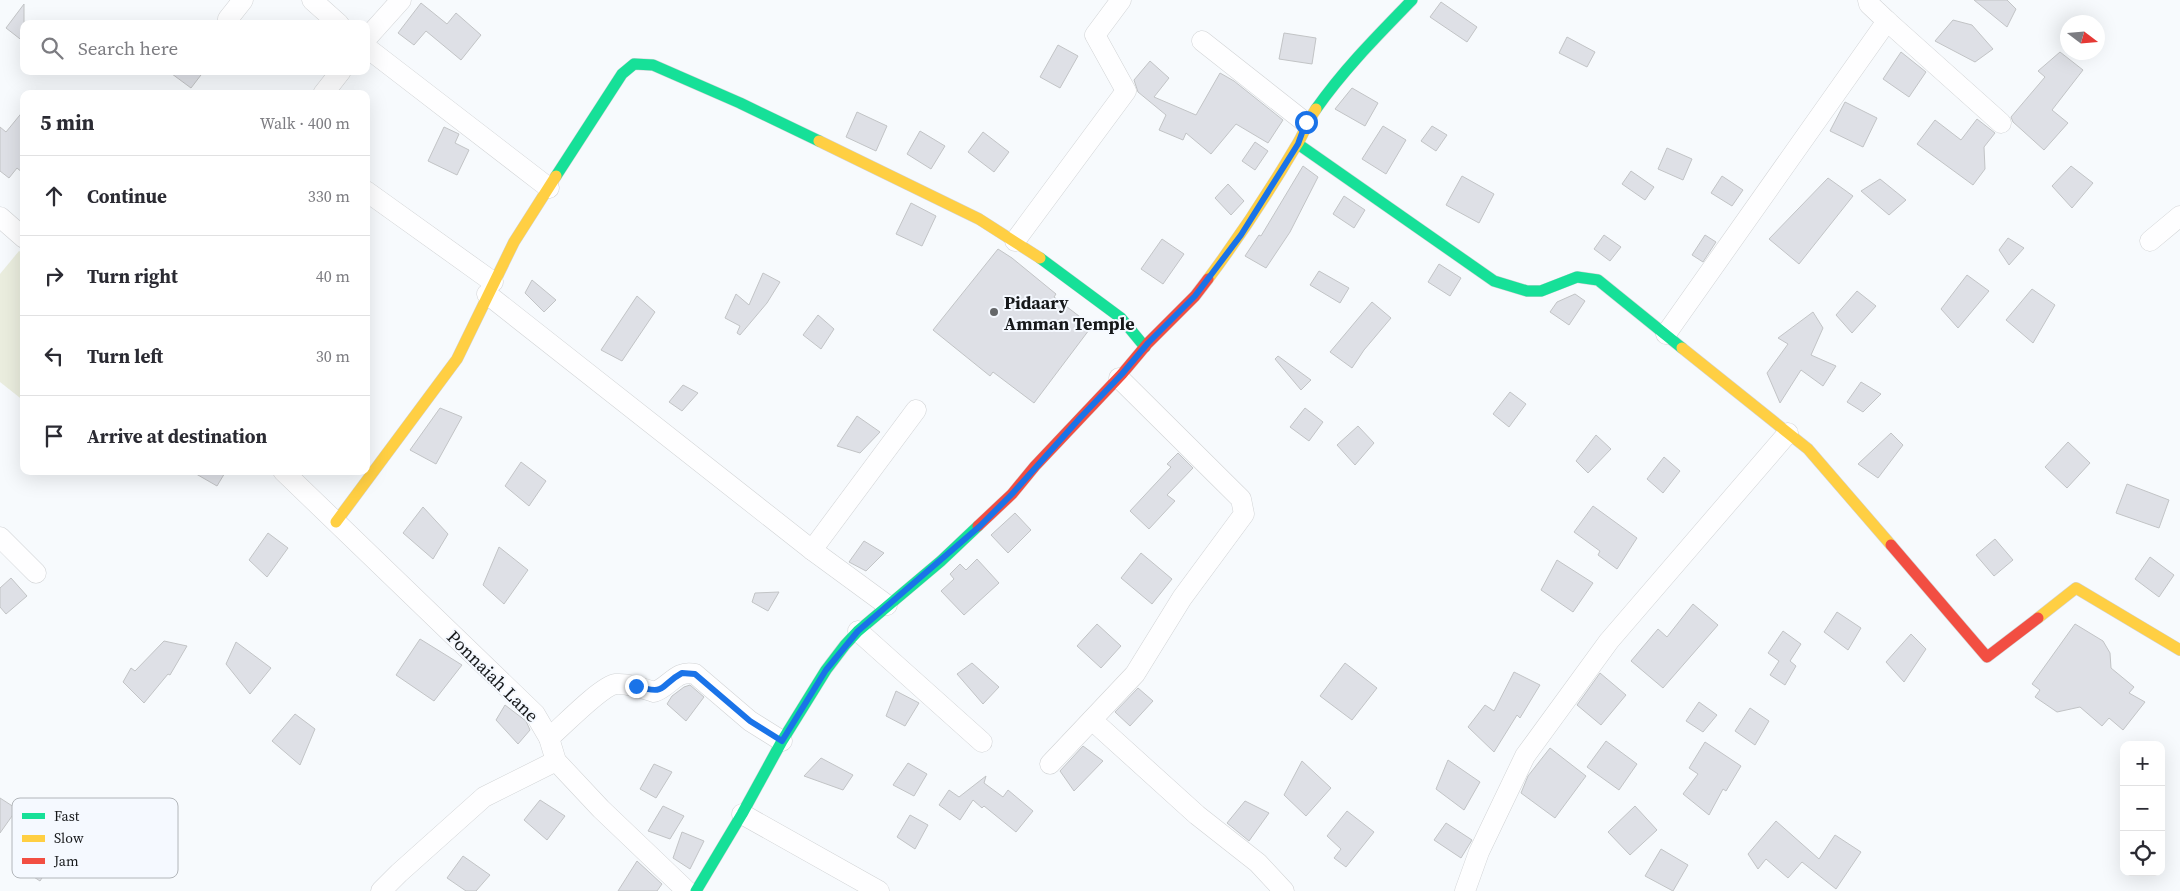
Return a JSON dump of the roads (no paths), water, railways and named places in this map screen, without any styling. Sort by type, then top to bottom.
[{"type":"street","points":[[228,19],[243,0]]},
{"type":"street","points":[[312,0],[335,20]]},
{"type":"street","points":[[370,35],[401,0]]},
{"type":"street","points":[[1015,241],[1126,91],[1096,35],[1122,0]]},
{"type":"street","points":[[696,891],[742,814],[782,741],[826,670],[858,631],[986,520],[1119,378],[1145,347],[1195,296],[1241,235],[1298,144],[1306,122],[1330,88],[1364,48],[1412,0]]},
{"type":"street","points":[[1868,0],[1869,4],[1887,21],[2001,123]]},
{"type":"street","points":[[1666,334],[1887,21]]},
{"type":"street","points":[[1202,41],[1306,122]]},
{"type":"street","points":[[370,50],[549,188]]},
{"type":"street","points":[[336,522],[456,359],[514,242],[622,74],[634,64],[653,65],[740,103],[980,219],[1052,265],[1121,318],[1145,347]]},
{"type":"street","points":[[326,90],[338,75]]},
{"type":"street","points":[[1298,144],[1494,281],[1527,291],[1541,291],[1576,276],[1598,280],[1808,449],[1987,657],[2076,588],[2180,650]]},
{"type":"street","points":[[370,194],[490,288],[812,550],[888,605]]},
{"type":"street","points":[[2150,241],[2180,216]]},
{"type":"street","points":[[1050,764],[1135,674],[1182,598],[1244,514],[1241,499],[1119,378]]},
{"type":"street","points":[[812,550],[916,410]]},
{"type":"street","points":[[1465,891],[1479,852],[1525,756],[1609,641],[1788,433]]},
{"type":"street","name":"Ponnaiah Lane","points":[[287,475],[535,714],[549,738],[556,761],[601,809],[688,891]]},
{"type":"street","points":[[0,537],[36,573]]},
{"type":"street","points":[[858,631],[982,742]]},
{"type":"street","points":[[549,738],[595,697],[615,684],[636,686],[654,692],[682,673],[691,673],[695,674],[750,721],[782,741]]},
{"type":"street","points":[[1092,720],[1197,815],[1258,863],[1284,891]]},
{"type":"street","points":[[382,891],[399,873],[484,797],[556,761]]},
{"type":"street","points":[[742,814],[879,891]]},
{"type":"place","name":"Pidaary Amman Temple","points":[[994,312]]}]
